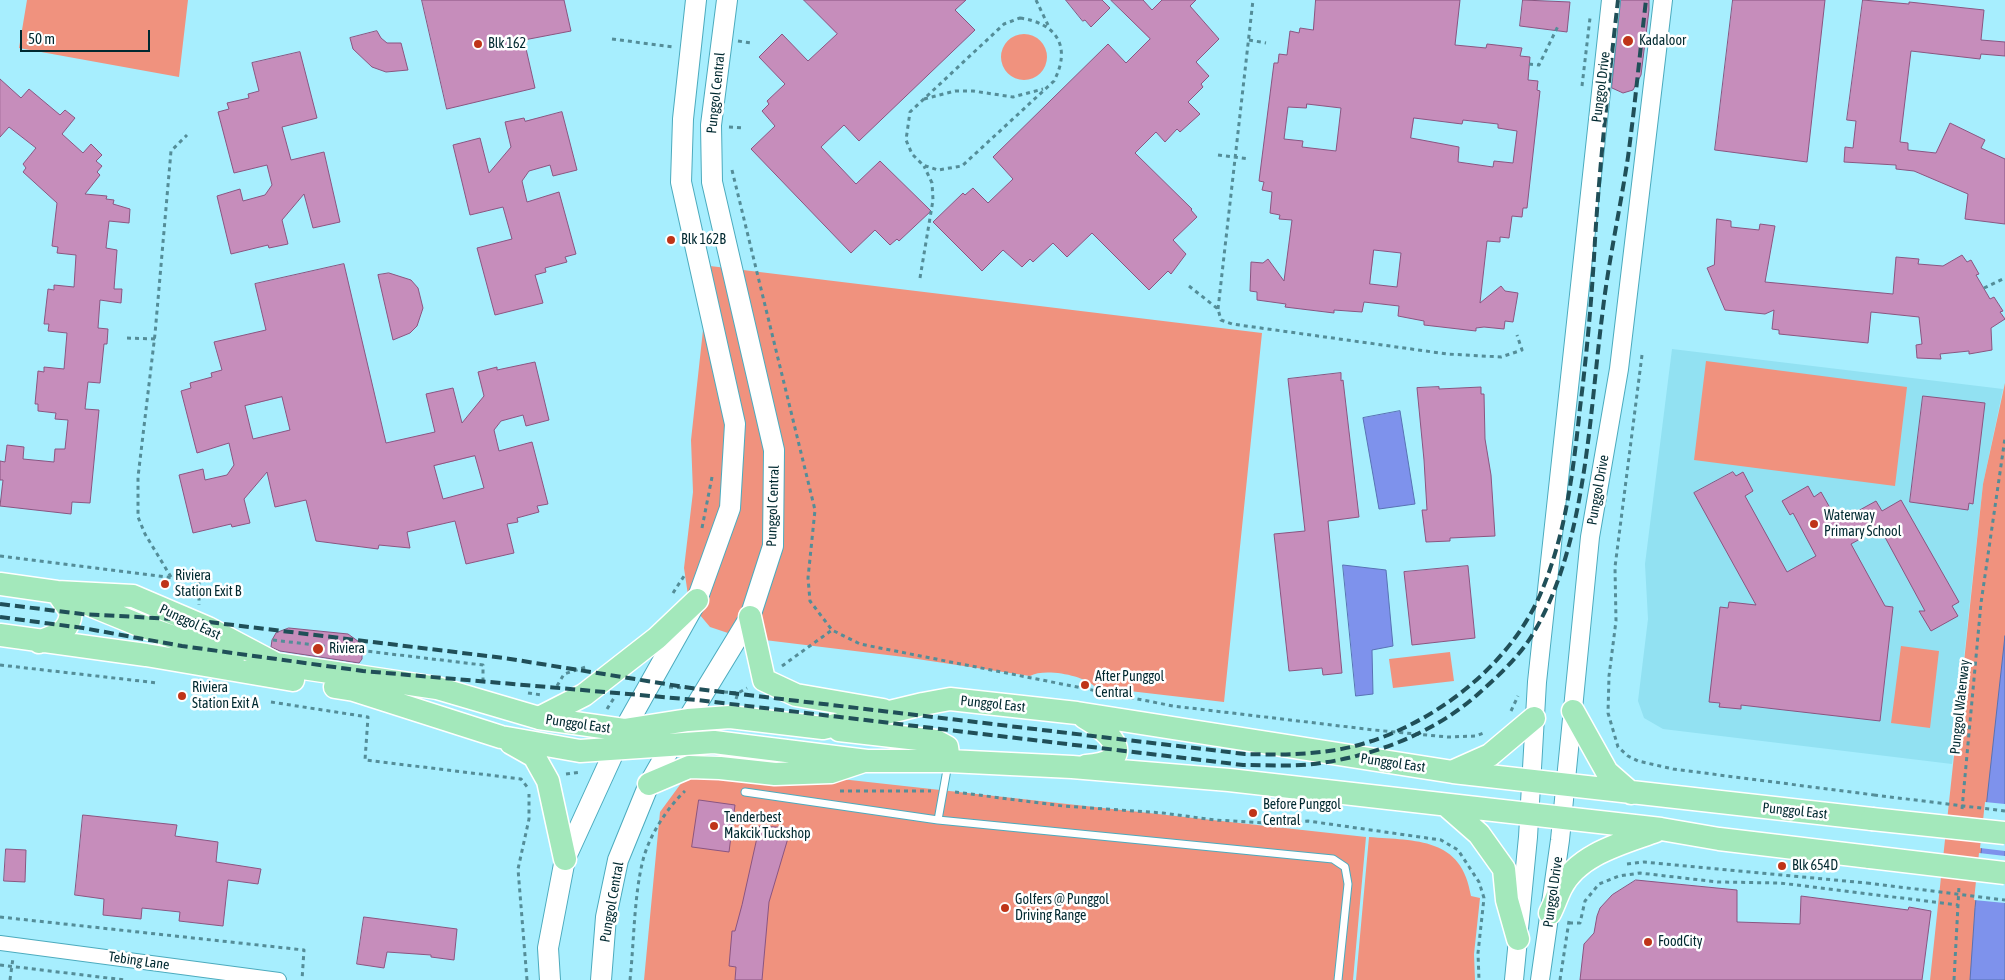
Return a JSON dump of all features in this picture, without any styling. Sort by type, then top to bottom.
[{"type":"main road","points":[[550,980],[548,948],[565,859],[620,740],[698,600],[730,508],[735,424],[681,182],[683,119],[696,0]]},
{"type":"main road","name":"Punggol Central","points":[[600,980],[606,917],[618,860],[649,784],[750,617],[774,546],[774,450],[712,182],[711,125],[726,0]]},
{"type":"main road","name":"Punggol East","points":[[0,584],[57,592],[133,596],[208,628],[276,664],[437,688],[620,740],[674,744],[714,742],[867,760],[949,761],[1072,767],[1229,780],[1562,818],[1763,845],[2005,873]]},
{"type":"main road","points":[[39,642],[66,630],[70,622],[71,612],[57,592]]},
{"type":"main road","points":[[539,718],[584,695],[656,638],[698,600]]},
{"type":"main road","points":[[750,617],[764,680],[796,695],[894,712]]},
{"type":"main road","name":"Punggol East","points":[[0,635],[39,642],[146,655],[354,690],[501,737],[580,751],[688,720],[730,716],[823,728],[950,699],[1077,713],[1453,772],[2005,833]]},
{"type":"main road","points":[[1573,711],[1607,772],[1631,793]]},
{"type":"main road","points":[[1072,767],[1094,766],[1108,762],[1115,753],[1116,746],[1112,737],[1101,727],[1077,713]]},
{"type":"main road","points":[[1453,772],[1490,755],[1534,718]]},
{"type":"main road","points":[[823,728],[936,741],[947,747],[949,761]]},
{"type":"main road","points":[[501,737],[534,756],[548,781],[565,859]]},
{"type":"main road","points":[[649,784],[689,768],[720,768],[775,774],[831,772],[867,760]]},
{"type":"main road","points":[[1446,806],[1479,834],[1504,868],[1507,900],[1518,939]]},
{"type":"main road","points":[[1563,917],[1561,886],[1587,860],[1612,847],[1661,830]]},
{"type":"street","name":"Punggol Drive","points":[[1514,980],[1529,815],[1534,718],[1578,285],[1611,0]]},
{"type":"street","name":"Punggol Drive","points":[[1540,980],[1563,917],[1562,818],[1590,537],[1619,370],[1663,0]]},
{"type":"street","name":"Tebing Lane","points":[[0,943],[279,980]]},
{"type":"lane","points":[[938,820],[942,790],[949,761]]},
{"type":"lane","points":[[744,792],[938,820],[1333,859],[1345,868],[1348,884],[1338,980]]},
{"type":"path","points":[[923,165],[938,170],[962,166],[1046,88],[1057,75],[1062,58],[1056,35],[1048,26],[1036,0]]},
{"type":"path","points":[[1254,0],[1218,309],[1222,320],[1232,324],[1447,354],[1501,357],[1522,350],[1517,335]]},
{"type":"path","points":[[1584,69],[1591,9]]},
{"type":"path","points":[[920,278],[933,200],[932,183],[923,165],[912,154],[906,140],[910,112],[1004,24],[1020,18],[1035,20],[1048,26]]},
{"type":"path","points":[[1530,64],[1539,65],[1559,24]]},
{"type":"path","points":[[612,39],[675,47],[674,56]]},
{"type":"path","points":[[1249,40],[1266,43]]},
{"type":"path","points":[[922,100],[954,91],[973,91],[1013,97],[1046,88]]},
{"type":"path","points":[[721,126],[743,128]]},
{"type":"path","points":[[172,578],[145,534],[138,517],[138,476],[155,339],[171,151],[186,135]]},
{"type":"path","points":[[1218,155],[1249,159]]},
{"type":"path","points":[[730,163],[815,510],[808,578],[810,601],[832,630],[860,644],[1173,706],[1448,737],[1476,736],[1491,730]]},
{"type":"path","points":[[1984,288],[2005,278]]},
{"type":"path","points":[[1189,286],[1218,309]]},
{"type":"path","points":[[127,338],[155,339]]},
{"type":"path","points":[[1642,355],[1615,567],[1616,621],[1609,676],[1608,714],[1618,747],[1628,756],[1638,761],[1673,769],[2005,811]]},
{"type":"path","name":"Punggol Waterway","points":[[1962,811],[1981,604],[2005,438]]},
{"type":"path","points":[[700,536],[713,471]]},
{"type":"path","points":[[672,595],[687,571]]},
{"type":"path","points":[[272,640],[483,665],[482,685],[492,687]]},
{"type":"path","points":[[0,665],[158,683]]},
{"type":"path","points":[[555,689],[564,674],[589,666]]},
{"type":"path","points":[[650,685],[738,693]]},
{"type":"path","points":[[521,692],[550,696]]},
{"type":"path","points":[[271,702],[368,717],[365,760],[521,779],[529,790],[529,819],[518,869],[527,980]]},
{"type":"path","points":[[630,980],[643,858],[654,833],[675,800],[691,785]]},
{"type":"path","points":[[835,790],[864,792],[942,790],[1063,806],[1163,813],[1216,820],[1266,823],[1308,821],[1441,840],[1458,850],[1472,869],[1484,898],[1478,953],[1479,980]]},
{"type":"path","points":[[1621,865],[1644,862],[1867,883],[2005,900]]},
{"type":"path","points":[[1560,980],[1563,917],[1580,923],[1585,901],[1599,884],[1619,876],[1640,873],[1718,882],[1780,883],[1958,905]]},
{"type":"path","points":[[1954,980],[1959,876]]},
{"type":"path","points":[[0,916],[304,950],[302,980]]},
{"type":"path","points":[[10,980],[14,945]]},
{"type":"path","points":[[0,965],[125,980]]},
{"type":"shaded area","points":[[27,0],[188,0],[179,77],[19,48]]},
{"type":"shaded area","points":[[1020,34],[1028,34],[1037,38],[1043,44],[1047,57],[1043,70],[1037,76],[1028,80],[1020,80],[1011,76],[1005,70],[1001,61],[1001,53],[1005,44],[1011,38]]},
{"type":"shaded area","points":[[710,266],[1262,333],[1224,702],[1095,687],[1082,679],[1064,674],[1045,673],[1030,676],[904,657],[740,637],[710,627],[689,602],[684,568],[693,492],[691,440]]},
{"type":"shaded area","name":"Waterway Primary School","points":[[1672,349],[2003,389],[1983,484],[1952,764],[1663,729],[1644,718],[1638,701],[1648,619],[1645,564]]},
{"type":"shaded area","points":[[1706,361],[1907,387],[1895,486],[1694,460]]},
{"type":"shaded area","points":[[2005,383],[2005,980],[1930,980],[1983,484]]},
{"type":"shaded area","points":[[1901,646],[1939,651],[1930,728],[1891,723]]},
{"type":"shaded area","points":[[1450,652],[1454,681],[1393,688],[1389,659]]},
{"type":"shaded area","name":"Golfers @ Punggol Driving Range","points":[[714,765],[1366,837],[1353,980],[644,980],[660,812],[685,778]]},
{"type":"shaded area","points":[[1369,837],[1420,842],[1447,852],[1458,862],[1466,877],[1471,896],[1480,898],[1474,954],[1475,980],[1356,980]]},
{"type":"water","points":[[1400,411],[1415,504],[1379,509],[1363,418]]},
{"type":"water","points":[[1343,565],[1386,570],[1393,646],[1372,650],[1373,694],[1356,696]]},
{"type":"water","points":[[2005,636],[2005,980],[1970,980],[1975,908]]},
{"type":"pier","points":[[1985,802],[2005,804],[2005,851],[1980,848]]},
{"type":"pier","points":[[1979,853],[2005,856],[2005,903],[1974,900]]},
{"type":"building","name":"Blk 162","points":[[422,0],[564,0],[571,31],[524,40],[535,88],[447,109]]},
{"type":"building","points":[[804,0],[966,0],[955,10],[975,30],[859,141],[844,125],[821,147],[856,184],[880,161],[931,211],[899,241],[897,239],[890,245],[875,230],[851,253],[751,149],[775,126],[762,111],[769,104],[767,101],[785,84],[759,57],[782,34],[808,61],[837,34]]},
{"type":"building","points":[[1066,0],[1102,0],[1110,8],[1091,27],[1085,20],[1083,21]]},
{"type":"building","points":[[1111,0],[1143,0],[1152,10],[1162,0],[1196,0],[1190,6],[1219,39],[1196,62],[1209,76],[1201,84],[1203,87],[1188,102],[1200,114],[1180,132],[1177,129],[1165,142],[1156,132],[1135,153],[1192,209],[1197,217],[1173,240],[1186,254],[1171,274],[1168,271],[1149,290],[1092,233],[1067,257],[1053,243],[1033,262],[1030,259],[1022,267],[1003,250],[982,271],[933,222],[963,193],[965,195],[973,188],[988,203],[1013,179],[993,157],[1108,44],[1126,63],[1150,39]]},
{"type":"building","points":[[1316,0],[1460,0],[1455,45],[1486,48],[1487,44],[1522,48],[1520,56],[1530,57],[1528,80],[1538,81],[1537,90],[1540,91],[1527,208],[1523,208],[1522,217],[1512,216],[1509,238],[1500,237],[1500,242],[1487,241],[1480,303],[1501,286],[1505,291],[1518,293],[1513,322],[1505,321],[1504,329],[1484,327],[1476,328],[1476,331],[1424,325],[1424,321],[1398,316],[1399,306],[1364,302],[1362,312],[1334,310],[1334,313],[1285,307],[1286,304],[1257,300],[1257,292],[1250,291],[1251,262],[1263,263],[1268,259],[1284,281],[1292,220],[1279,219],[1280,215],[1270,213],[1272,192],[1262,190],[1264,182],[1259,181],[1274,63],[1278,63],[1279,54],[1287,55],[1290,31],[1299,33],[1300,28],[1313,30]],"holes":[[[1307,104],[1341,108],[1336,151],[1302,147],[1303,141],[1284,139],[1288,107],[1306,108]],[[1414,118],[1462,124],[1463,120],[1498,124],[1498,128],[1517,131],[1513,163],[1494,161],[1493,167],[1458,162],[1459,147],[1411,138]],[[1374,250],[1401,253],[1397,287],[1370,284]]]},
{"type":"building","points":[[1523,0],[1570,2],[1567,32],[1520,26]]},
{"type":"building","name":"Kadaloor","points":[[1621,0],[1649,0],[1641,75],[1633,90],[1623,93],[1612,88]]},
{"type":"building","points":[[1733,0],[1825,0],[1807,162],[1715,150]]},
{"type":"building","points":[[1863,0],[1909,4],[1909,2],[1984,10],[1981,40],[2005,42],[2005,56],[1981,54],[1980,59],[1911,51],[1900,142],[1908,143],[1908,150],[1936,153],[1950,123],[1985,140],[1981,148],[2005,159],[2005,224],[1965,219],[1968,194],[1914,171],[1896,169],[1896,165],[1844,162],[1845,147],[1853,148],[1856,121],[1847,120]]},
{"type":"building","points":[[377,31],[387,43],[401,43],[408,70],[386,72],[372,67],[353,49],[350,38]]},
{"type":"building","points":[[300,52],[317,118],[282,127],[291,160],[324,152],[340,222],[313,228],[304,194],[282,220],[288,244],[269,248],[268,245],[231,254],[217,196],[240,189],[243,201],[265,195],[272,185],[267,165],[234,173],[218,112],[229,109],[227,103],[249,98],[248,94],[259,91],[252,63]]},
{"type":"building","points":[[0,79],[21,98],[29,89],[60,115],[65,110],[75,118],[62,134],[83,153],[91,144],[102,155],[96,161],[102,166],[97,172],[100,175],[85,194],[107,196],[106,199],[114,200],[113,204],[130,209],[129,223],[109,221],[106,248],[117,250],[114,289],[122,289],[121,303],[100,300],[98,328],[108,329],[107,344],[104,344],[100,383],[88,382],[85,409],[99,410],[90,503],[72,502],[71,514],[0,506],[3,480],[0,480],[0,461],[5,462],[7,445],[24,447],[23,459],[54,462],[55,449],[65,449],[68,420],[55,419],[56,413],[38,411],[38,404],[35,404],[38,371],[44,372],[44,367],[64,369],[67,333],[48,331],[49,324],[44,324],[48,289],[54,290],[54,285],[74,287],[76,255],[57,253],[58,247],[52,246],[57,203],[23,172],[26,168],[23,164],[36,148],[9,127],[0,137]]},
{"type":"building","points":[[562,112],[577,170],[553,176],[550,165],[529,171],[522,181],[527,202],[559,192],[576,254],[565,257],[567,262],[545,268],[546,272],[535,275],[543,303],[495,315],[477,248],[512,239],[503,207],[470,215],[453,145],[480,138],[489,173],[511,147],[505,122],[524,118],[525,121]]},
{"type":"building","points":[[1717,219],[1731,221],[1731,227],[1759,230],[1760,224],[1775,226],[1765,282],[1893,294],[1896,257],[1919,259],[1918,264],[1943,266],[1962,255],[1967,262],[1971,260],[1979,274],[1976,275],[1990,299],[1994,297],[2003,311],[2000,312],[2005,319],[1991,328],[1992,350],[1969,354],[1969,351],[1940,354],[1941,359],[1917,358],[1916,345],[1922,344],[1919,317],[1871,312],[1868,343],[1779,334],[1779,330],[1772,329],[1774,310],[1765,314],[1725,310],[1707,268],[1714,265]]},
{"type":"building","points":[[344,264],[386,443],[435,432],[426,394],[453,388],[462,423],[484,396],[478,372],[497,367],[497,370],[535,362],[549,420],[526,426],[523,415],[501,421],[494,430],[499,451],[532,442],[548,504],[537,506],[539,512],[517,518],[518,522],[507,524],[514,553],[466,564],[455,521],[407,532],[410,548],[379,545],[378,549],[316,541],[306,500],[275,507],[267,472],[244,499],[250,523],[232,527],[231,524],[193,533],[179,475],[203,469],[205,480],[227,475],[234,465],[229,443],[197,453],[181,391],[191,388],[190,383],[212,377],[211,373],[222,370],[214,342],[266,330],[255,284]],"holes":[[[282,397],[290,430],[253,439],[245,406]],[[475,456],[484,488],[443,499],[434,466]]]},
{"type":"building","points":[[389,273],[411,280],[418,288],[423,308],[417,326],[410,333],[393,340],[378,275]]},
{"type":"building","points":[[1341,373],[1359,517],[1328,521],[1342,673],[1323,675],[1322,668],[1289,671],[1274,534],[1305,531],[1288,379]]},
{"type":"building","points":[[1439,387],[1439,389],[1481,387],[1481,394],[1484,394],[1485,439],[1491,475],[1495,536],[1450,538],[1450,541],[1426,542],[1422,510],[1427,510],[1417,388]]},
{"type":"building","points":[[1923,396],[1985,403],[1973,504],[1969,503],[1968,510],[1910,502]]},
{"type":"building","points":[[1733,472],[1736,476],[1743,472],[1753,491],[1745,496],[1787,572],[1816,556],[1793,513],[1790,515],[1782,501],[1808,486],[1814,497],[1821,492],[1838,522],[1876,501],[1882,511],[1901,500],[1959,602],[1952,606],[1958,616],[1931,631],[1919,611],[1925,611],[1880,528],[1851,544],[1885,606],[1893,607],[1880,721],[1741,705],[1741,709],[1719,707],[1720,703],[1709,702],[1720,607],[1728,608],[1729,602],[1756,605],[1694,493]]},
{"type":"building","points":[[1468,566],[1475,638],[1412,645],[1404,572]]},
{"type":"building","name":"Riviera","points":[[289,628],[348,634],[362,644],[362,659],[359,663],[280,651],[271,647],[276,633]]},
{"type":"building","name":"Tenderbest Makcik Tuckshop","points":[[699,800],[735,805],[729,852],[692,847]]},
{"type":"building","points":[[83,815],[177,825],[175,836],[218,842],[216,862],[261,869],[258,884],[228,880],[223,926],[179,921],[180,912],[142,908],[141,919],[103,915],[104,899],[75,895]]},
{"type":"building","points":[[760,826],[791,828],[769,902],[762,980],[735,980],[736,967],[729,966],[732,931],[735,931],[742,905]]},
{"type":"building","points":[[6,849],[26,850],[25,882],[4,881]]},
{"type":"building","points":[[1636,880],[1737,890],[1737,922],[1800,924],[1801,896],[1908,910],[1909,907],[1931,911],[1922,980],[1580,980],[1584,944],[1594,933],[1600,908],[1612,895]]},
{"type":"building","points":[[364,917],[457,929],[454,960],[431,957],[431,955],[387,952],[384,968],[357,964]]},
{"type":"railway","points":[[0,604],[82,614],[192,620],[504,658],[697,689],[1245,754],[1314,753],[1355,746],[1383,737],[1438,709],[1487,670],[1508,647],[1526,622],[1549,572],[1567,503],[1583,387],[1602,150],[1618,0]]},
{"type":"railway","points":[[0,617],[83,628],[182,646],[363,671],[697,700],[1243,765],[1311,764],[1342,759],[1384,748],[1424,731],[1443,720],[1477,695],[1506,668],[1531,637],[1549,602],[1563,564],[1574,524],[1582,482],[1605,297],[1628,157],[1646,0]]},
{"type":"place","name":"Kadaloor","points":[[1628,41]]},
{"type":"place","name":"Blk 162","points":[[478,44]]},
{"type":"place","name":"Blk 162B","points":[[671,240]]},
{"type":"place","name":"Waterway Primary School","points":[[1814,524]]},
{"type":"place","name":"Riviera Station Exit B","points":[[165,584]]},
{"type":"place","name":"Riviera","points":[[318,649]]},
{"type":"place","name":"After Punggol Central","points":[[1085,685]]},
{"type":"place","name":"Riviera Station Exit A","points":[[182,696]]},
{"type":"place","name":"Before Punggol Central","points":[[1253,813]]},
{"type":"place","name":"Tenderbest Makcik Tuckshop","points":[[714,826]]},
{"type":"place","name":"Blk 654D","points":[[1782,866]]},
{"type":"place","name":"Golfers @ Punggol Driving Range","points":[[1005,908]]},
{"type":"place","name":"FoodCity","points":[[1648,942]]}]
